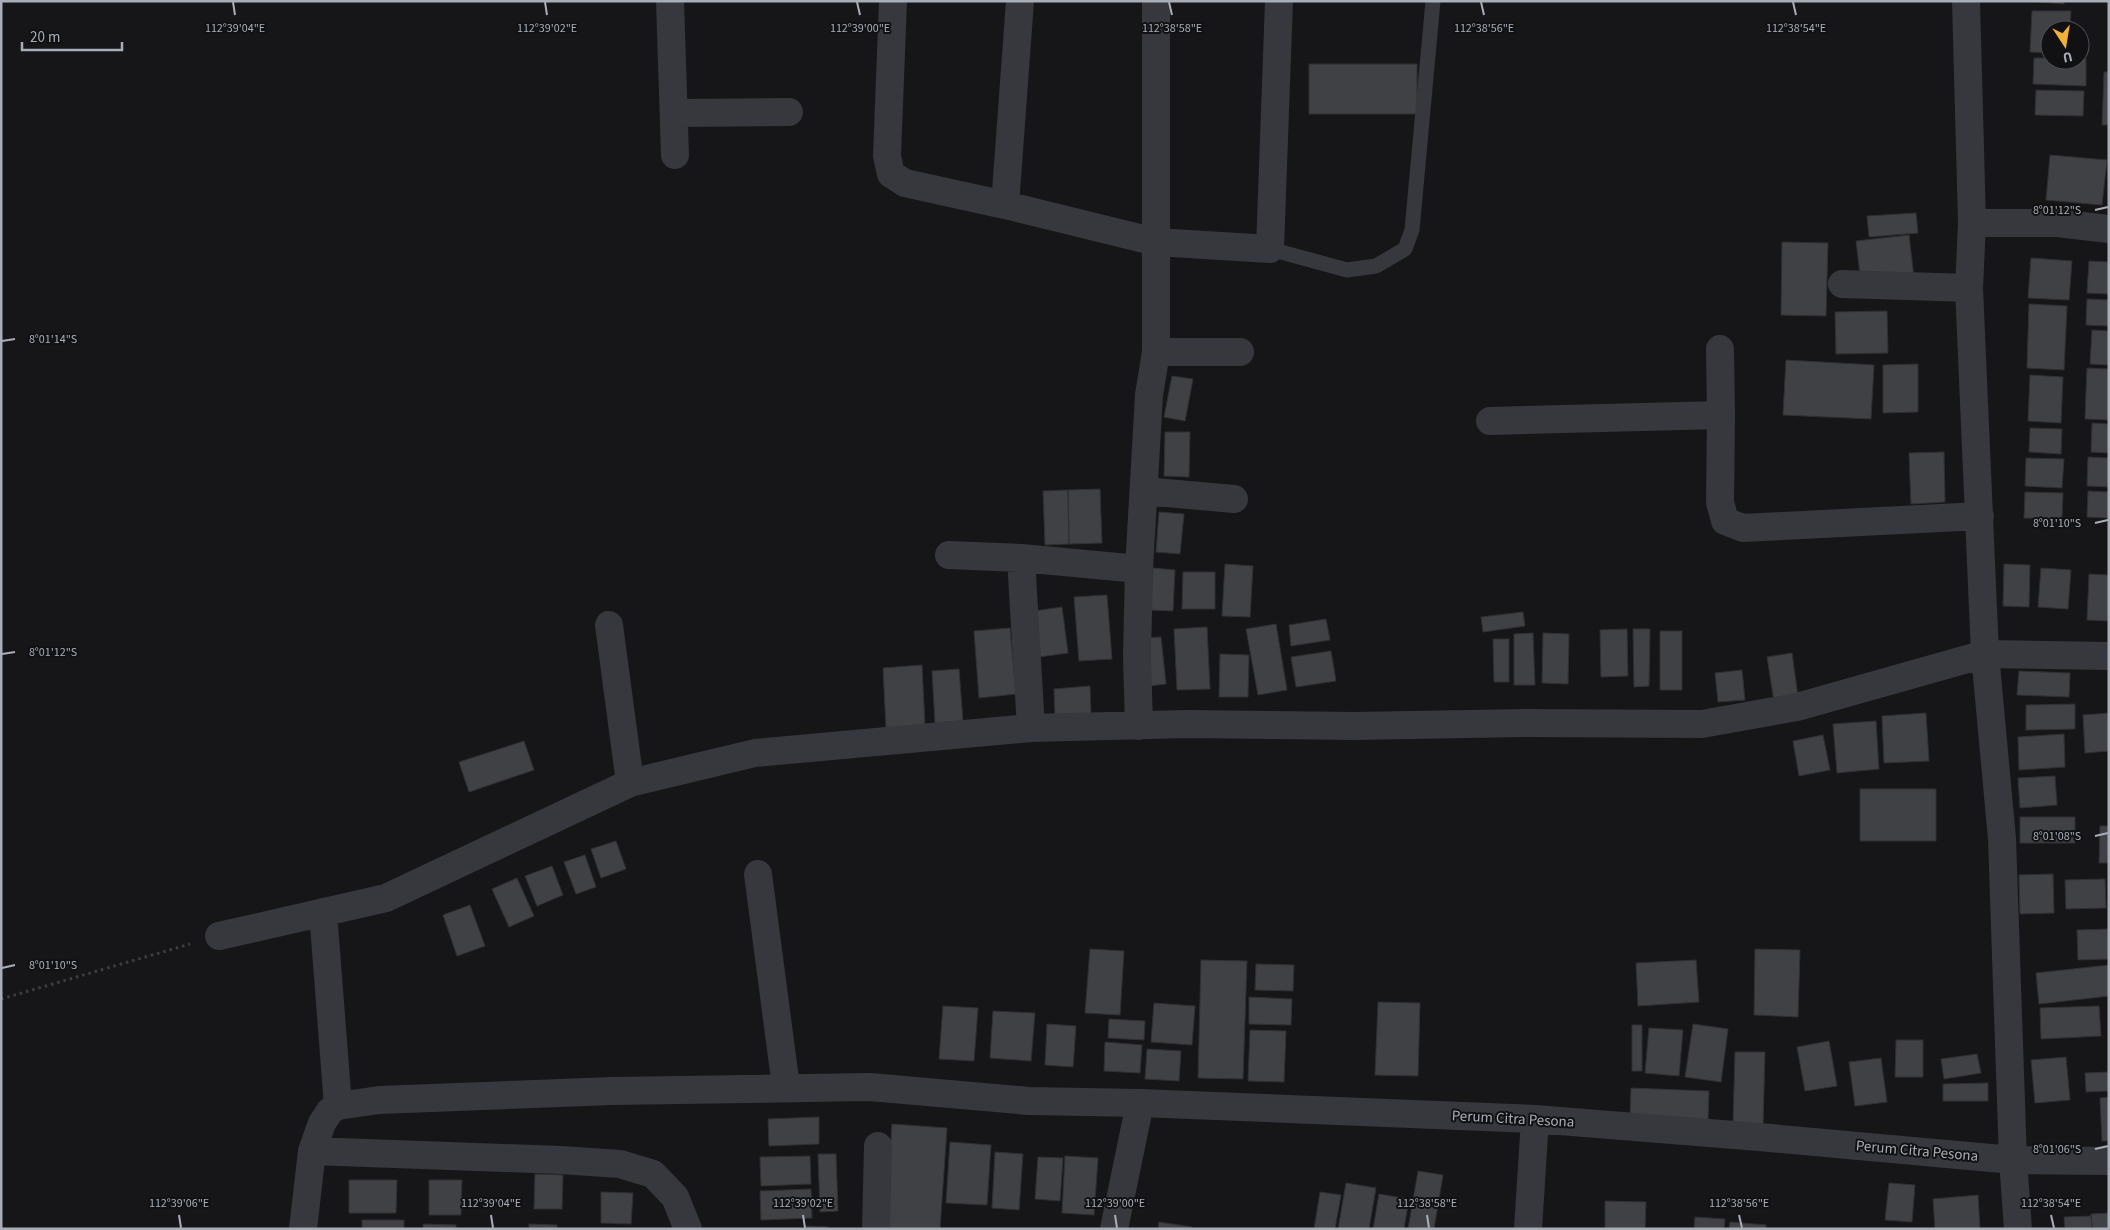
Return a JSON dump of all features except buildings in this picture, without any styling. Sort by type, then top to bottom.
[{"type":"street","points":[[670,1],[675,155]]},
{"type":"street","points":[[893,1],[887,156],[891,174],[906,183],[1156,242],[1270,249],[1279,1]]},
{"type":"street","points":[[1005,205],[1020,1]]},
{"type":"street","points":[[1139,726],[1137,655],[1138,568],[1150,395],[1156,352],[1156,1]]},
{"type":"street","points":[[1966,1],[1972,223],[1969,288],[1985,654],[2002,839],[2013,1160],[2018,1229]]},
{"type":"street","points":[[675,112],[789,112]]},
{"type":"street","points":[[1972,223],[2056,223],[2109,229]]},
{"type":"street","points":[[1842,284],[1969,288]]},
{"type":"street","points":[[1720,349],[1720,502],[1725,521],[1743,528],[1980,516]]},
{"type":"street","points":[[1156,352],[1240,352]]},
{"type":"street","points":[[1490,421],[1721,415]]},
{"type":"street","points":[[1144,491],[1234,499]]},
{"type":"street","points":[[948,555],[1021,558],[1138,568]]},
{"type":"street","points":[[1021,558],[1031,728]]},
{"type":"street","points":[[608,625],[630,783]]},
{"type":"street","points":[[220,936],[324,923],[386,898],[630,783],[755,753],[1031,728],[1187,724],[1356,726],[1524,723],[1702,724],[1797,708],[1985,654],[2109,656]]},
{"type":"street","points":[[758,874],[786,1087]]},
{"type":"street","points":[[303,1229],[312,1151],[322,1123],[330,1111],[338,1106],[324,923]]},
{"type":"street","name":"Perum Citra Pesona","points":[[338,1106],[379,1100],[786,1087],[870,1087],[1029,1101],[1535,1119],[2013,1160],[2109,1161]]},
{"type":"street","points":[[1114,1229],[1140,1104]]},
{"type":"street","points":[[1528,1229],[1535,1119]]},
{"type":"street","points":[[876,1229],[878,1146]]},
{"type":"street","points":[[312,1151],[561,1160],[620,1164],[653,1174],[676,1197],[688,1229]]},
{"type":"lane","points":[[1270,249],[1347,270],[1376,266],[1405,249],[1412,230],[1433,1]]},
{"type":"path","points":[[1,999],[220,936]]}]
